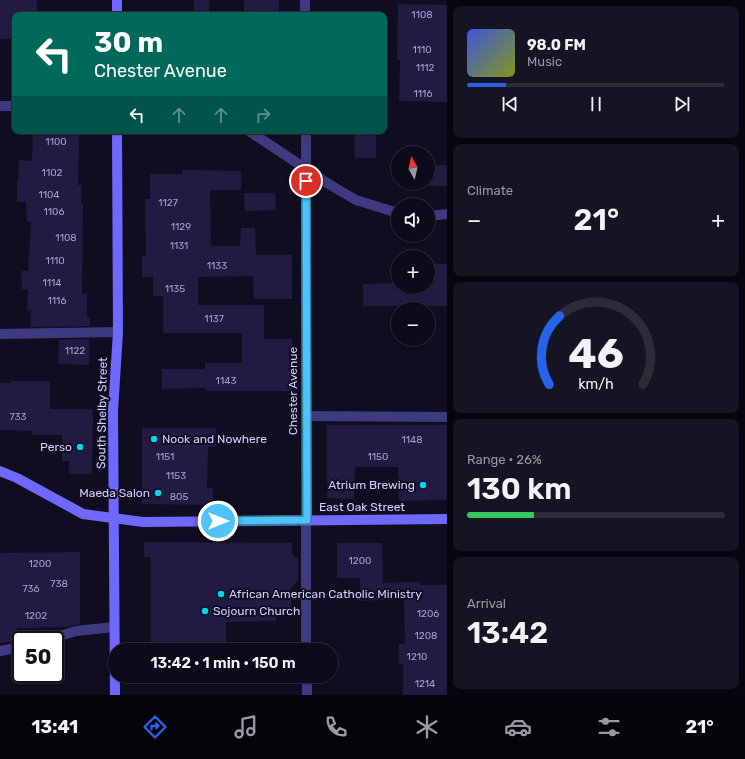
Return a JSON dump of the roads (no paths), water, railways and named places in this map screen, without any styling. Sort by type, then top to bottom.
[{"type":"main road","points":[[116,0],[117,12]]},
{"type":"main road","name":"South Shelby Street","points":[[115,695],[113,411],[118,332],[117,134]]},
{"type":"main road","name":"East Oak Street","points":[[0,472],[17,478],[82,514],[114,519],[143,522],[447,519]]},
{"type":"street","points":[[305,0],[305,12]]},
{"type":"street","points":[[0,106],[12,106]]},
{"type":"street","points":[[254,134],[356,200],[376,208],[391,211]]},
{"type":"street","name":"Chester Avenue","points":[[306,134],[306,643]]},
{"type":"street","points":[[435,215],[447,214]]},
{"type":"street","points":[[0,334],[118,332]]},
{"type":"street","points":[[306,416],[447,416]]},
{"type":"street","points":[[64,635],[76,631],[114,627]]},
{"type":"street","points":[[0,651],[12,649]]},
{"type":"street","points":[[307,683],[307,695]]},
{"type":"place","name":"Nook and Nowhere","points":[[154,439]]},
{"type":"place","name":"Perso","points":[[80,447]]},
{"type":"place","name":"Atrium Brewing","points":[[423,485]]},
{"type":"place","name":"Maeda Salon","points":[[158,493]]},
{"type":"place","name":"African American Catholic Ministry","points":[[221,594]]},
{"type":"place","name":"Sojourn Church","points":[[205,611]]}]
